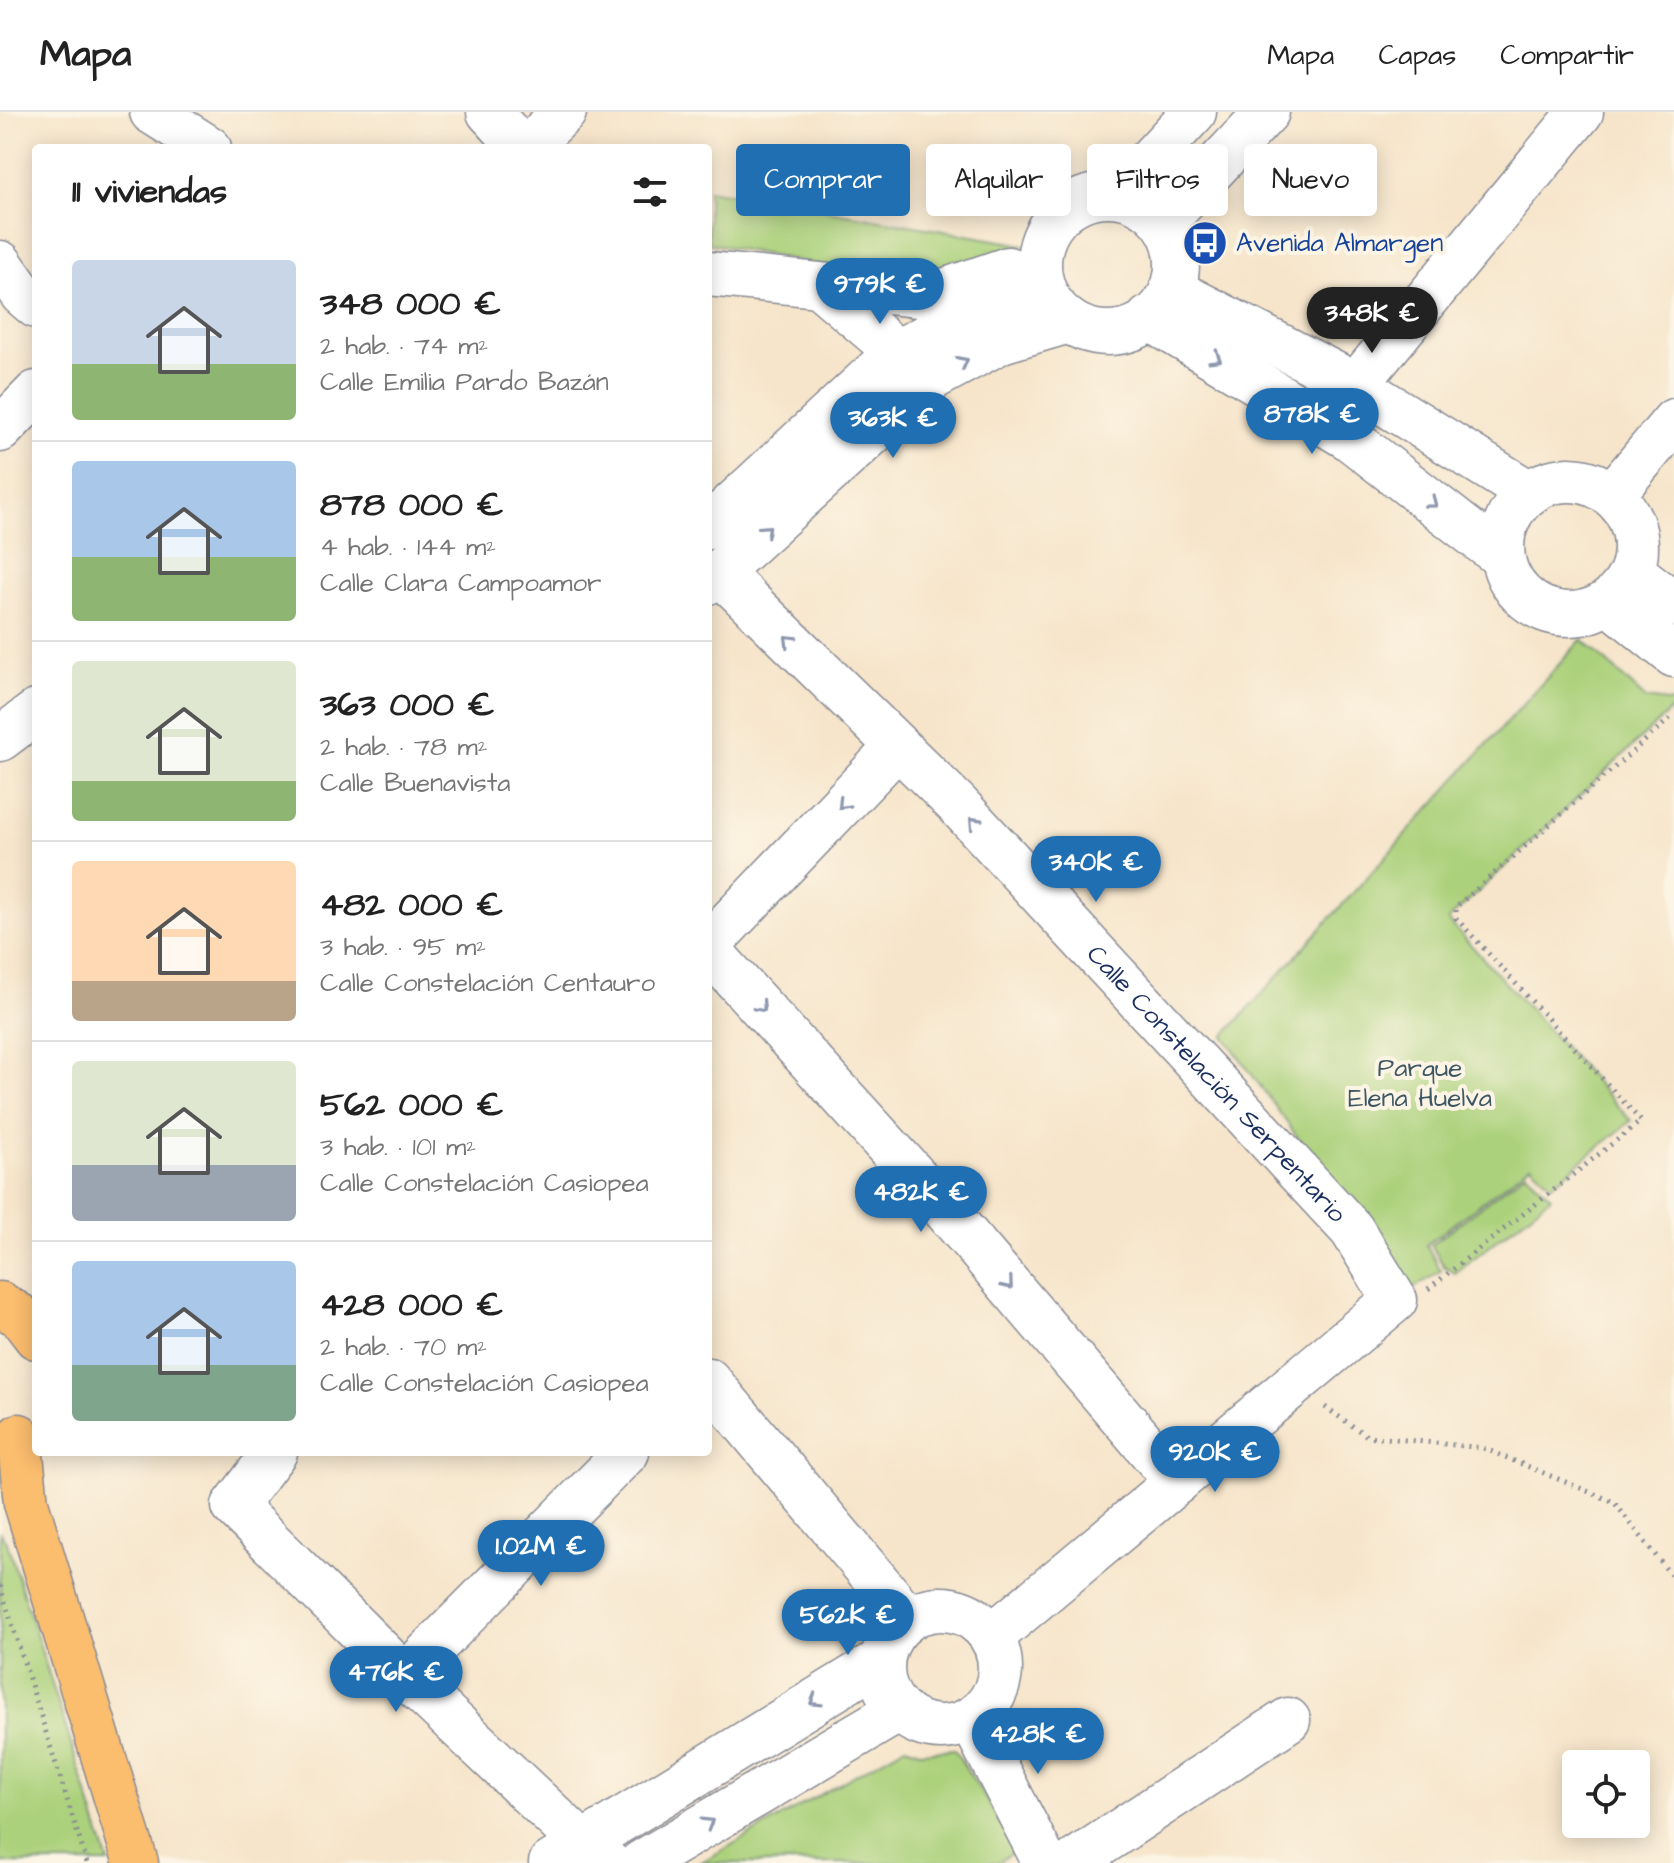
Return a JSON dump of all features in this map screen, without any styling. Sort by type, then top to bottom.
[{"type":"main road","points":[[18,1433],[13,1489],[136,1863]]},
{"type":"street","points":[[152,112],[203,144]]},
{"type":"street","points":[[489,112],[520,144]]},
{"type":"street","points":[[528,144],[564,112]]},
{"type":"street","points":[[1164,144],[1194,112]]},
{"type":"street","points":[[1164,222],[1267,112]]},
{"type":"street","points":[[1356,385],[1581,112]]},
{"type":"street","points":[[1087,198],[1072,204],[1054,220],[1042,241],[1040,270],[1052,304],[1069,321],[1097,332],[1121,332],[1144,323],[1161,304],[1178,266],[1175,243],[1164,222],[1157,216]]},
{"type":"street","points":[[0,263],[32,303]]},
{"type":"street","points":[[712,274],[929,296],[1040,270]]},
{"type":"street","points":[[712,523],[897,352],[967,315],[1040,270]]},
{"type":"street","points":[[821,287],[897,352]]},
{"type":"street","points":[[1161,304],[1356,385],[1529,493]]},
{"type":"street","points":[[1161,304],[1349,438],[1501,556]]},
{"type":"street","points":[[714,577],[934,377],[1001,341],[1069,321]]},
{"type":"street","points":[[0,430],[32,397]]},
{"type":"street","points":[[1613,494],[1674,421]]},
{"type":"street","points":[[1566,480],[1590,482],[1613,494],[1631,518],[1637,540],[1621,587],[1588,613],[1564,616],[1542,610],[1522,597],[1508,578],[1501,556],[1503,532],[1512,510],[1529,493],[1543,485],[1566,480]]},
{"type":"street","name":"Calle Constelación Serpentario","points":[[714,577],[957,804],[1411,1295]]},
{"type":"street","points":[[1621,587],[1674,604]]},
{"type":"street","points":[[1621,587],[1674,655]]},
{"type":"street","points":[[0,739],[32,715]]},
{"type":"street","points":[[712,943],[897,747]]},
{"type":"street","points":[[712,951],[934,1197],[1177,1482]]},
{"type":"street","points":[[974,1727],[997,1688],[999,1654],[1177,1482],[1294,1384],[1411,1295]]},
{"type":"street","points":[[712,1385],[908,1618]]},
{"type":"street","points":[[272,1456],[234,1506],[581,1857],[882,1660]]},
{"type":"street","points":[[405,1676],[623,1456]]},
{"type":"street","points":[[974,1727],[936,1727],[916,1722],[899,1710],[883,1681],[882,1660],[894,1632],[908,1618],[939,1608],[960,1611],[978,1621],[1006,1648]]},
{"type":"street","points":[[641,1863],[899,1710]]},
{"type":"street","points":[[1072,1863],[1288,1720]]},
{"type":"street","points":[[974,1727],[1045,1863]]},
{"type":"path","points":[[1411,1295],[1641,1121],[1456,918],[1456,907],[1674,715]]},
{"type":"path","points":[[1294,1384],[1367,1436],[1483,1448],[1614,1502],[1674,1579]]},
{"type":"path","points":[[0,1586],[87,1863]]},
{"type":"path","points":[[974,1727],[1000,1713],[1014,1689],[1006,1648]]},
{"type":"green space","points":[[712,191],[736,195],[736,216],[857,216],[1024,245],[929,287],[712,244]]},
{"type":"green space","name":"Parque Elena Huelva","points":[[1582,639],[1646,699],[1674,703],[1674,707],[1448,920],[1631,1121],[1552,1185],[1531,1165],[1426,1245],[1441,1271],[1409,1291],[1224,1036]]},
{"type":"green space","points":[[1526,1172],[1551,1197],[1455,1273],[1444,1266],[1431,1245]]},
{"type":"green space","points":[[0,1533],[7,1543],[109,1863],[0,1863]]},
{"type":"green space","points":[[906,1746],[922,1752],[954,1749],[1018,1850],[995,1863],[700,1863]]},
{"type":"place","name":"Avenida Almargen","points":[[1205,243]]}]
